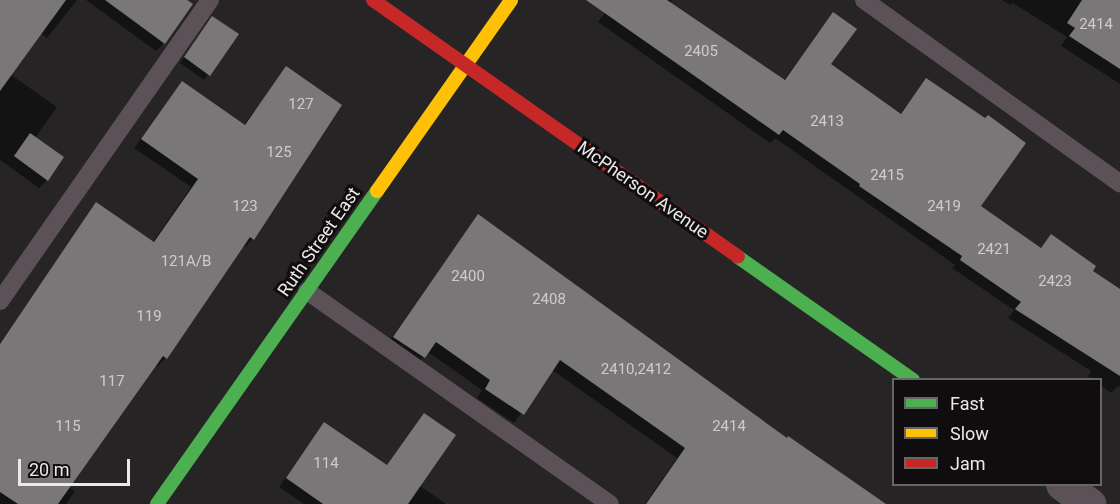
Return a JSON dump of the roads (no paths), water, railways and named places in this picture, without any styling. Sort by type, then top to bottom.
[{"type":"street","name":"McPherson Avenue","points":[[373,0],[910,378]]},
{"type":"street","name":"Ruth Street East","points":[[157,504],[511,0]]},
{"type":"street","points":[[1065,486],[1090,504]]},
{"type":"lane","points":[[0,300],[210,0]]},
{"type":"lane","points":[[864,0],[1120,183]]},
{"type":"lane","points":[[307,291],[610,504]]}]
